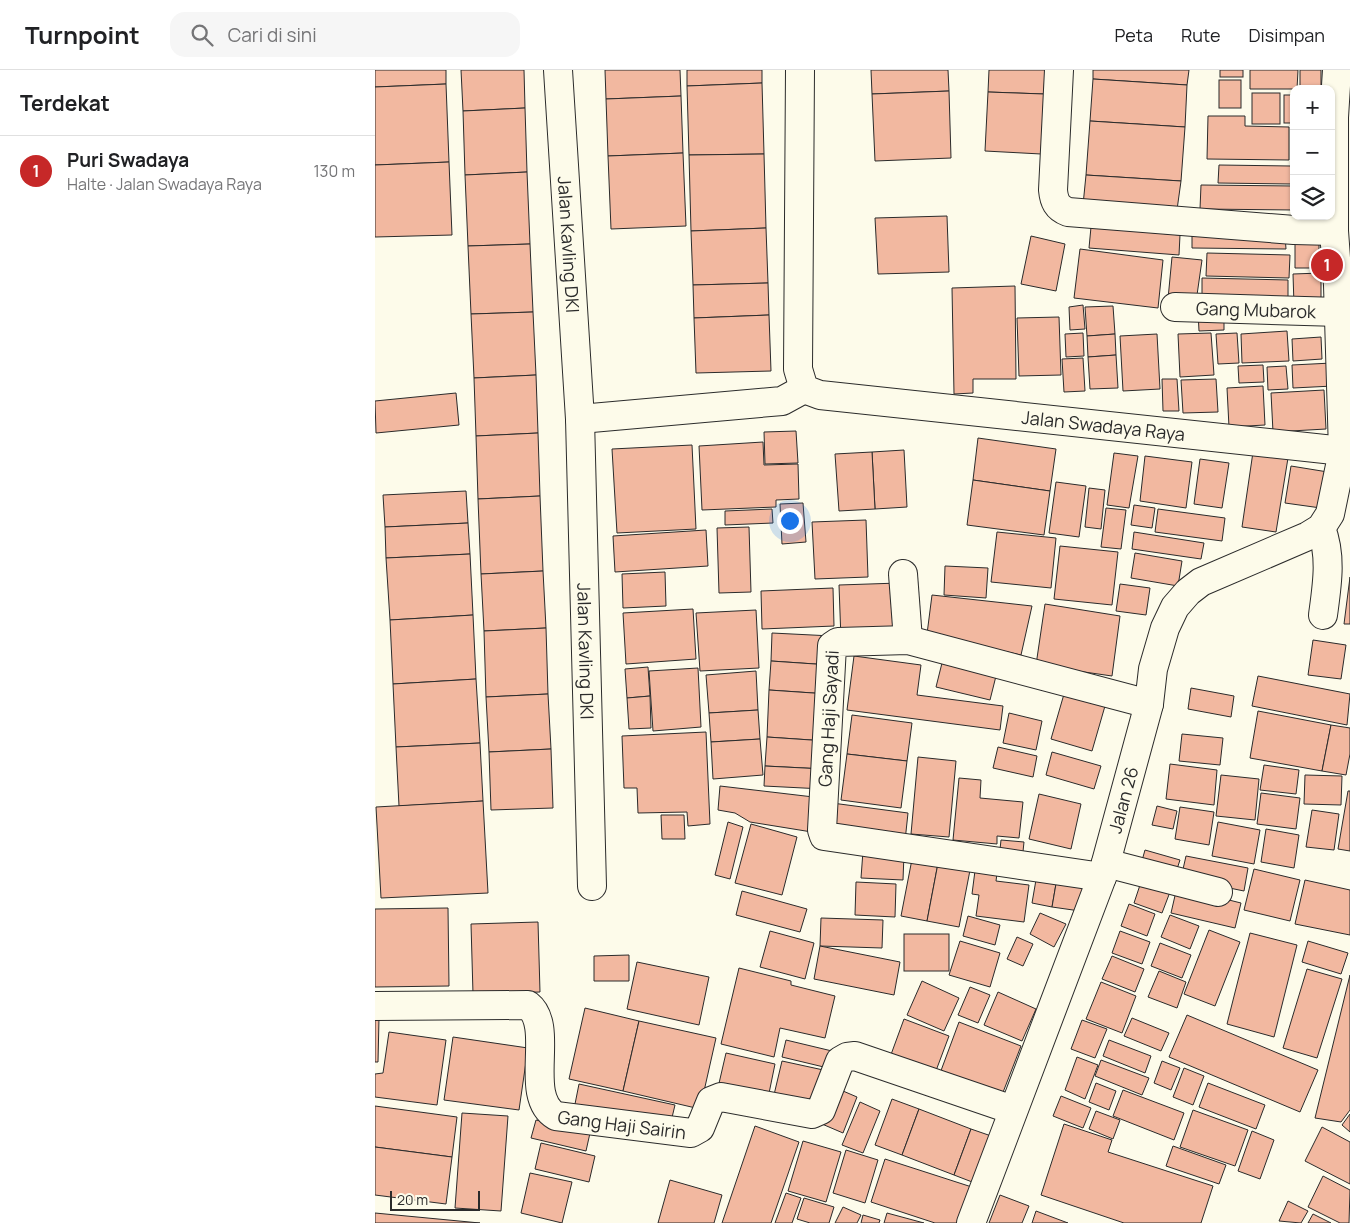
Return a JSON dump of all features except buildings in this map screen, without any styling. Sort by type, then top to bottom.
[{"type":"street","name":"Jalan Kavling DKI","points":[[558,70],[580,419],[592,886]]},
{"type":"street","points":[[580,419],[782,401],[804,389],[798,369],[800,70]]},
{"type":"street","points":[[1059,70],[1053,190],[1054,199],[1062,210],[1284,229],[1334,231]]},
{"type":"street","points":[[1323,615],[1329,564],[1327,542],[1321,528],[1333,504],[1343,451],[1339,312],[1344,285],[1334,231],[1334,117],[1337,70]]},
{"type":"street","name":"Gang Mubarok","points":[[1175,306],[1339,312]]},
{"type":"street","name":"Jalan Swadaya Raya","points":[[804,389],[820,395],[1343,451]]},
{"type":"street","name":"Jalan 26","points":[[971,1223],[1104,870],[1149,704],[1153,669],[1165,628],[1175,607],[1188,592],[1210,579],[1291,546],[1321,528]]},
{"type":"street","points":[[903,574],[908,640]]},
{"type":"street","name":"Gang Haji Sayadi","points":[[1104,870],[828,837],[823,834],[832,646],[838,642],[908,640],[1149,704]]},
{"type":"street","points":[[1104,870],[1218,892]]},
{"type":"street","name":"Gang Haji Sairin","points":[[375,1006],[528,1005],[535,1012],[538,1028],[542,1095],[548,1109],[556,1116],[691,1133],[700,1128],[711,1101],[721,1097],[812,1114],[821,1110],[840,1061],[847,1057],[855,1056],[1013,1110]]},
{"type":"place","name":"Puri Swadaya","points":[[1327,265]]}]
